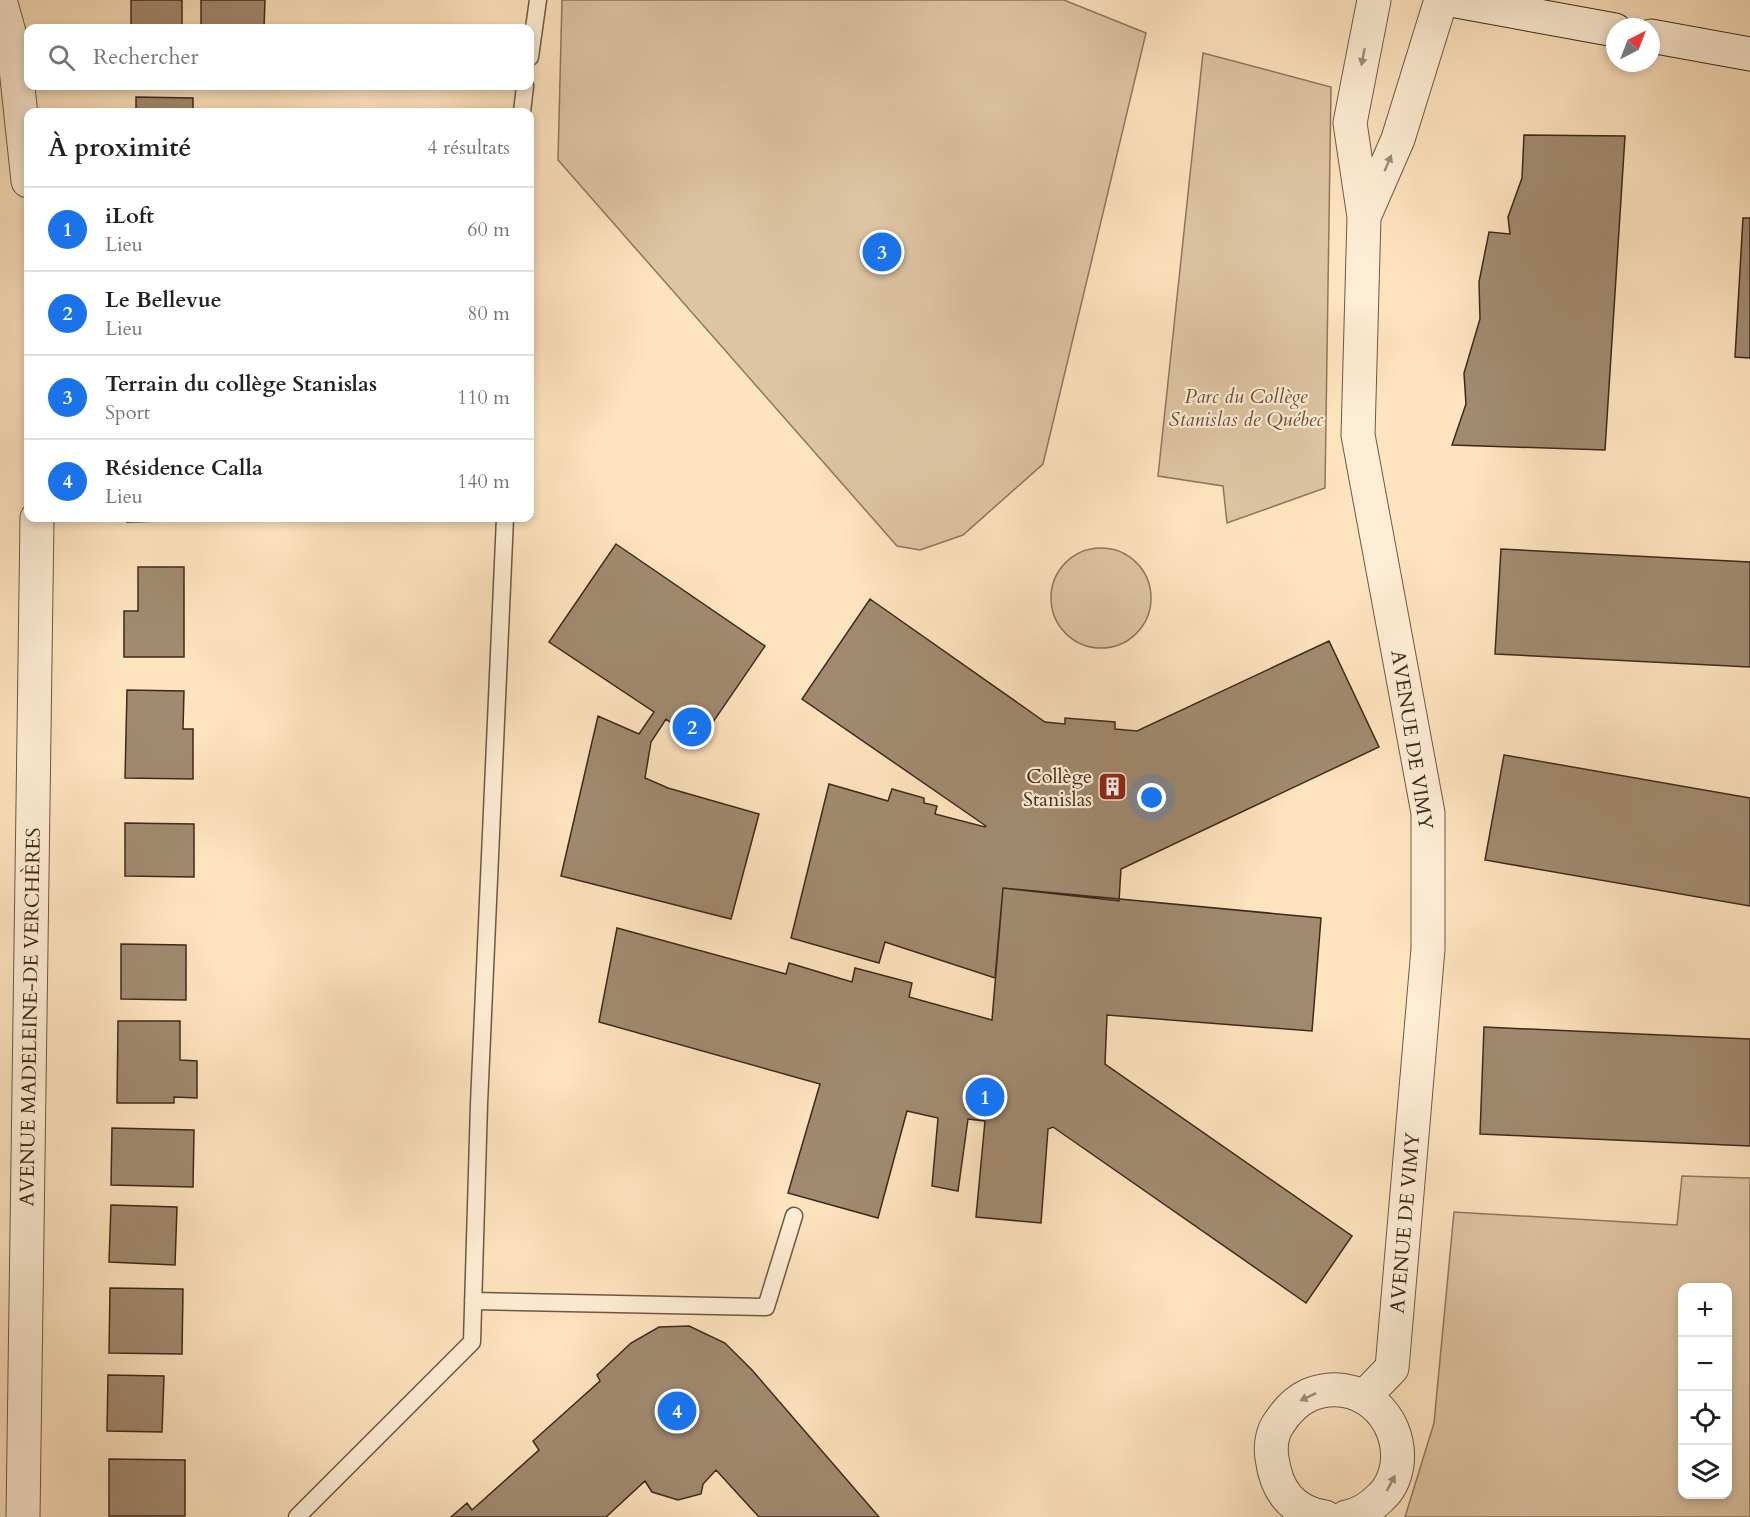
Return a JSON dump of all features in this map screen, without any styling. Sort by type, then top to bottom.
[{"type":"street","points":[[0,0],[14,50],[24,144]]},
{"type":"street","name":"AVENUE DE VIMY","points":[[1364,1397],[1392,1368],[1428,949],[1428,813],[1358,435],[1364,217],[1350,123],[1374,0]]},
{"type":"street","name":"AVENUE DE VIMY","points":[[1364,217],[1398,139],[1441,0]]},
{"type":"street","points":[[1451,0],[1606,28]]},
{"type":"street","points":[[1660,38],[1750,54]]},
{"type":"street","name":"AVENUE MADELEINE-DE VERCHÈRES","points":[[23,1517],[13,1251],[36,522]]},
{"type":"street","points":[[1325,1517],[1312,1515],[1285,1495],[1274,1476],[1270,1449],[1276,1427],[1289,1409],[1308,1395],[1330,1390],[1352,1392],[1364,1397],[1382,1411],[1394,1430],[1399,1451],[1396,1474],[1387,1492],[1371,1508],[1346,1517]]},
{"type":"lane","points":[[534,28],[538,0]]},
{"type":"lane","points":[[522,108],[525,90]]},
{"type":"lane","points":[[297,1517],[472,1342],[478,1128],[505,522]]},
{"type":"lane","points":[[473,1301],[766,1307],[794,1216]]},
{"type":"green space","points":[[562,0],[1064,0],[1146,33],[1043,464],[963,535],[920,550],[897,546],[558,160]]},
{"type":"green space","name":"Parc du Collège Stanislas de Québec","points":[[1203,53],[1331,87],[1325,488],[1227,523],[1223,486],[1158,476]]},
{"type":"green space","points":[[1101,548],[1120,552],[1137,562],[1147,579],[1151,598],[1147,617],[1137,634],[1120,644],[1101,648],[1082,644],[1065,634],[1055,617],[1051,598],[1055,579],[1065,562],[1082,552]]},
{"type":"green space","points":[[1682,1176],[1750,1178],[1750,1517],[1405,1517],[1434,1423],[1454,1212],[1677,1225]]},
{"type":"building","points":[[131,0],[182,0],[182,24],[131,24]]},
{"type":"building","points":[[201,0],[265,0],[264,24],[201,24]]},
{"type":"building","points":[[136,97],[193,98],[193,108],[136,108]]},
{"type":"building","points":[[1524,135],[1625,136],[1605,450],[1452,445],[1466,404],[1464,373],[1480,319],[1479,282],[1489,232],[1510,234],[1508,217],[1522,178]]},
{"type":"building","points":[[1743,218],[1750,218],[1750,358],[1735,357]]},
{"type":"building","points":[[616,544],[765,646],[698,744],[666,719],[651,742],[645,778],[668,788],[759,814],[731,919],[561,876],[598,716],[639,734],[654,712],[549,642]]},
{"type":"building","points":[[1501,549],[1750,562],[1750,667],[1495,654]]},
{"type":"building","points":[[138,567],[184,567],[184,657],[124,657],[124,611],[138,611]]},
{"type":"building","name":"Collège Stanislas","points":[[870,599],[1045,722],[1065,724],[1065,718],[1115,722],[1115,729],[1137,731],[1329,641],[1379,747],[1121,869],[1119,901],[1003,888],[995,978],[885,942],[879,963],[791,938],[829,784],[888,801],[892,789],[924,798],[924,803],[937,806],[935,814],[986,826],[802,699]]},
{"type":"building","points":[[127,690],[184,691],[183,729],[193,729],[193,779],[125,778]]},
{"type":"building","points":[[1504,755],[1750,798],[1750,906],[1485,860]]},
{"type":"building","points":[[125,823],[194,824],[194,877],[125,876]]},
{"type":"building","points":[[1003,888],[1321,918],[1312,1031],[1107,1015],[1105,1064],[1352,1236],[1306,1303],[1053,1127],[1048,1129],[1041,1223],[976,1217],[985,1121],[968,1119],[958,1191],[932,1186],[938,1118],[907,1111],[878,1218],[788,1193],[820,1084],[599,1022],[617,928],[786,974],[789,963],[852,982],[855,968],[912,983],[909,997],[992,1020]]},
{"type":"building","points":[[121,944],[186,945],[186,1000],[121,999]]},
{"type":"building","points":[[118,1021],[180,1021],[180,1060],[197,1061],[197,1098],[174,1097],[174,1103],[117,1103]]},
{"type":"building","points":[[1484,1027],[1750,1039],[1750,1146],[1480,1134]]},
{"type":"building","points":[[112,1128],[194,1130],[193,1187],[111,1185]]},
{"type":"building","points":[[111,1205],[177,1207],[175,1265],[109,1262]]},
{"type":"building","points":[[110,1288],[183,1289],[182,1354],[109,1353]]},
{"type":"building","points":[[689,1326],[725,1343],[752,1370],[879,1517],[759,1517],[716,1470],[703,1484],[701,1494],[678,1500],[652,1492],[645,1481],[606,1517],[451,1517],[467,1503],[472,1510],[539,1450],[533,1441],[600,1381],[597,1375],[631,1343],[659,1327]]},
{"type":"building","points":[[108,1375],[164,1376],[162,1432],[107,1431]]},
{"type":"building","points":[[109,1459],[185,1460],[185,1516],[109,1516]]},
{"type":"place","name":"Terrain du collège Stanislas","points":[[882,252]]},
{"type":"place","name":"Le Bellevue","points":[[692,727]]},
{"type":"place","name":"Collège Stanislas","points":[[1113,787]]},
{"type":"place","name":"iLoft","points":[[985,1097]]},
{"type":"place","name":"Résidence Calla","points":[[677,1411]]}]
